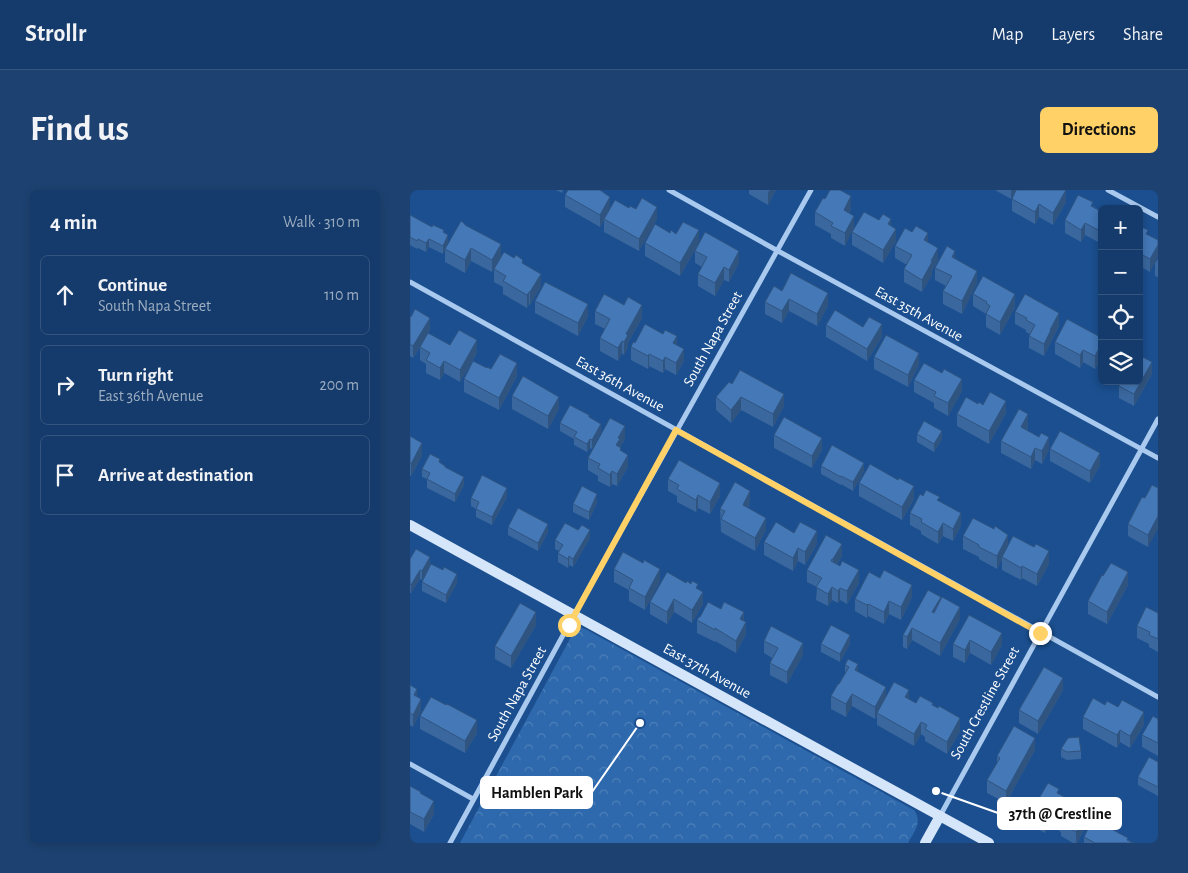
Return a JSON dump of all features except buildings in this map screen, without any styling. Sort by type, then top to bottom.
[{"type":"street","name":"East 35th Avenue","points":[[669,190],[1158,458]]},
{"type":"street","name":"South Napa Street","points":[[450,843],[676,430],[811,190]]},
{"type":"street","points":[[1108,190],[1158,217]]},
{"type":"street","name":"East 36th Avenue","points":[[410,282],[1158,697]]},
{"type":"street","name":"South Crestline Street","points":[[925,843],[1158,419]]},
{"type":"street","name":"East 37th Avenue","points":[[410,525],[989,843]]},
{"type":"street","points":[[410,764],[473,799]]},
{"type":"green space","points":[[582,628],[914,810],[917,814],[918,823],[908,843],[460,843],[572,635]]},
{"type":"place","name":"Hamblen Park","points":[[640,723]]},
{"type":"place","name":"37th @ Crestline","points":[[936,791]]},
{"type":"route","points":[[569,625],[676,430],[1040,633]]}]
